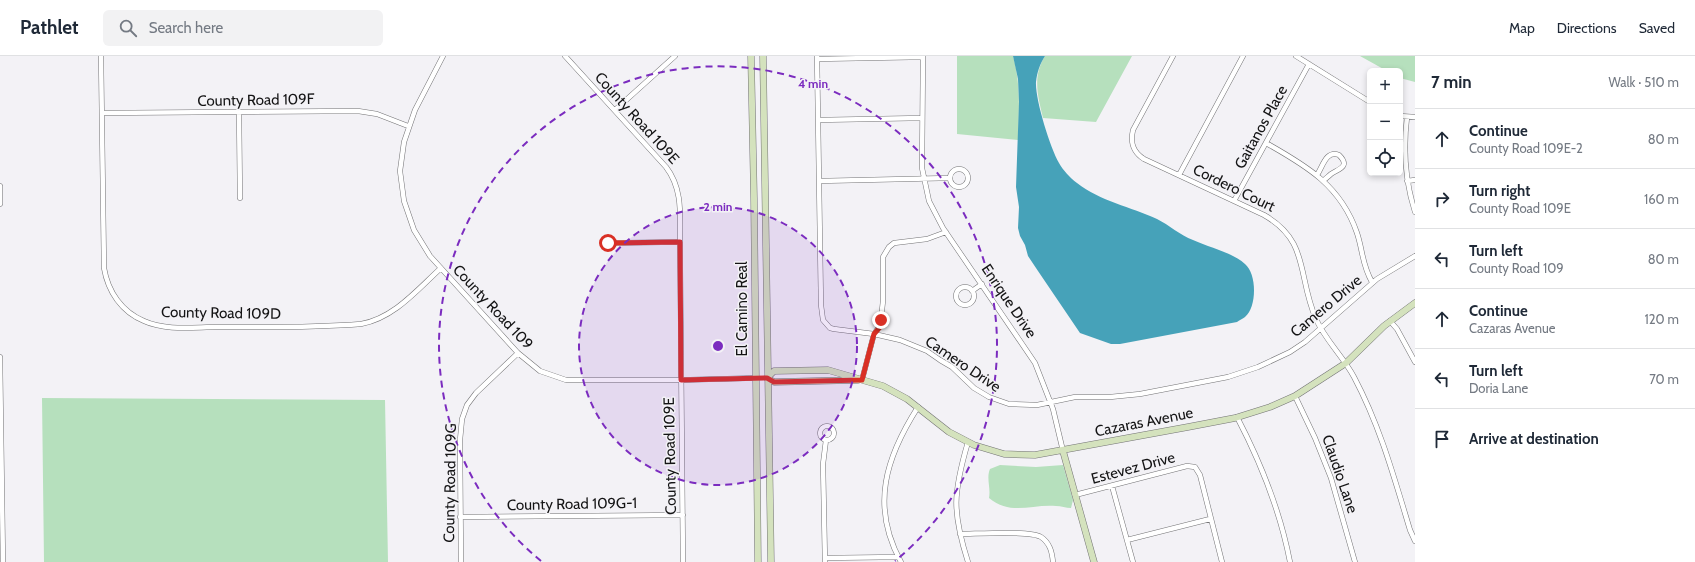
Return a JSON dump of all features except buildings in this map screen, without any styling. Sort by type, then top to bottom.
[{"type":"main road","name":"El Camino Real","points":[[751,56],[758,562]]},
{"type":"main road","name":"El Camino Real","points":[[763,56],[771,562]]},
{"type":"main road","name":"Cazaras Avenue","points":[[862,380],[774,382],[767,378],[774,371],[822,370],[862,380],[896,392],[918,407],[949,432],[968,442],[1004,454],[1035,455],[1063,451],[1237,417],[1270,407],[1295,396],[1346,363],[1390,321],[1415,303]]},
{"type":"main road","points":[[755,378],[767,378]]},
{"type":"main road","name":"Enrique Drive","points":[[1063,451],[1094,562]]},
{"type":"street","name":"County Road 109D","points":[[101,56],[105,275],[116,299],[125,309],[140,319],[152,324],[176,327],[256,327],[361,324],[376,321],[390,314],[441,268]]},
{"type":"street","name":"County Road 109","points":[[443,56],[408,126],[401,160],[401,182],[404,202],[410,220],[419,238],[441,268],[518,353],[540,371],[553,377],[566,380],[681,380],[755,378]]},
{"type":"street","name":"County Road 109E","points":[[565,56],[666,167],[674,179],[679,195],[683,562]]},
{"type":"street","points":[[615,110],[675,56]]},
{"type":"street","points":[[818,57],[923,56]]},
{"type":"street","name":"Enrique Drive","points":[[923,56],[922,168],[923,179],[929,201],[946,232],[1028,351],[1051,402],[1063,451]]},
{"type":"street","name":"Cordero Court","points":[[1173,56],[1133,130],[1131,140],[1134,150],[1138,155],[1272,220],[1281,226],[1292,239],[1300,257],[1308,298],[1321,329],[1346,363],[1364,397],[1387,452],[1410,530],[1415,541]]},
{"type":"street","points":[[1179,175],[1243,56]]},
{"type":"street","points":[[1296,56],[1367,100]]},
{"type":"street","name":"Camero Drive","points":[[818,57],[821,305],[823,320],[826,325],[834,330],[874,334],[900,340],[926,352],[952,367],[974,388],[999,402],[1027,406],[1075,397],[1110,397],[1140,394],[1243,373],[1258,368],[1290,352],[1321,329],[1372,282],[1415,256]]},
{"type":"street","name":"Gaitanos Place","points":[[1234,201],[1309,64]]},
{"type":"street","name":"County Road 109F","points":[[102,113],[358,111],[377,114],[408,126]]},
{"type":"street","points":[[239,112],[240,198]]},
{"type":"street","points":[[1403,116],[1415,117]]},
{"type":"street","points":[[1407,117],[1404,153],[1407,181],[1415,212]]},
{"type":"street","points":[[818,120],[922,118]]},
{"type":"street","points":[[1266,144],[1294,159],[1317,175],[1339,199],[1353,223],[1366,272],[1372,282]]},
{"type":"street","points":[[1317,175],[1328,156],[1331,154],[1340,155],[1344,162],[1341,170],[1333,172],[1323,180]]},
{"type":"street","points":[[957,169],[966,172],[968,178],[965,186],[959,188],[952,184],[950,178],[952,173],[957,169]]},
{"type":"street","points":[[819,181],[950,178]]},
{"type":"street","points":[[1407,181],[1415,180]]},
{"type":"street","points":[[0,186],[0,204]]},
{"type":"street","points":[[862,380],[874,334],[880,327],[883,310],[883,257],[889,247],[898,242],[927,239],[946,232]]},
{"type":"street","points":[[608,243],[680,242]]},
{"type":"street","points":[[972,291],[982,284]]},
{"type":"street","points":[[965,287],[972,291],[974,297],[971,303],[966,306],[958,302],[956,296],[959,289],[965,287]]},
{"type":"street","points":[[1390,321],[1398,330],[1413,353],[1415,362]]},
{"type":"street","name":"County Road 109G","points":[[461,562],[460,431],[464,412],[476,392],[518,353]]},
{"type":"street","points":[[0,356],[1,530],[3,562]]},
{"type":"street","name":"Claudio Lane","points":[[1295,396],[1315,438],[1331,478],[1342,511],[1348,543],[1355,562]]},
{"type":"street","points":[[901,562],[891,538],[886,511],[886,477],[896,444],[918,407]]},
{"type":"street","points":[[1237,417],[1252,445],[1270,488],[1284,535],[1290,562]]},
{"type":"street","points":[[826,440],[823,464],[825,560],[898,557]]},
{"type":"street","points":[[968,442],[960,472],[956,496],[956,510],[960,534],[968,562]]},
{"type":"street","name":"Estevez Drive","points":[[1075,496],[1191,466],[1198,470],[1200,475],[1222,562]]},
{"type":"street","points":[[1112,486],[1132,562]]},
{"type":"street","name":"County Road 109G-1","points":[[460,517],[683,514]]},
{"type":"street","points":[[1127,540],[1210,518]]},
{"type":"street","points":[[960,534],[1034,534],[1050,546],[1053,562]]},
{"type":"green space","points":[[957,56],[1013,56],[1016,66],[1018,88],[1018,140],[957,134]]},
{"type":"green space","points":[[1045,56],[1132,56],[1096,122],[1043,118],[1038,94],[1037,79],[1038,71]]},
{"type":"green space","points":[[1360,56],[1415,56],[1415,82],[1403,79],[1403,68],[1382,68]]},
{"type":"green space","points":[[42,398],[385,400],[388,562],[44,562]]},
{"type":"green space","points":[[1000,465],[1036,467],[1063,465],[1073,500],[1071,508],[1047,506],[1013,508],[1005,507],[997,503],[989,498],[988,476],[990,469]]},
{"type":"water","points":[[1013,56],[1045,56],[1036,78],[1036,90],[1051,146],[1059,163],[1067,174],[1077,183],[1096,195],[1157,219],[1188,238],[1234,256],[1245,264],[1252,275],[1254,290],[1252,306],[1245,317],[1237,322],[1120,344],[1111,344],[1080,333],[1028,256],[1018,228],[1019,207],[1016,187],[1019,102],[1018,79]]},
{"type":"route","points":[[608,243],[680,242],[681,380],[767,378],[774,382],[862,380],[874,334],[880,327],[881,320]]}]
